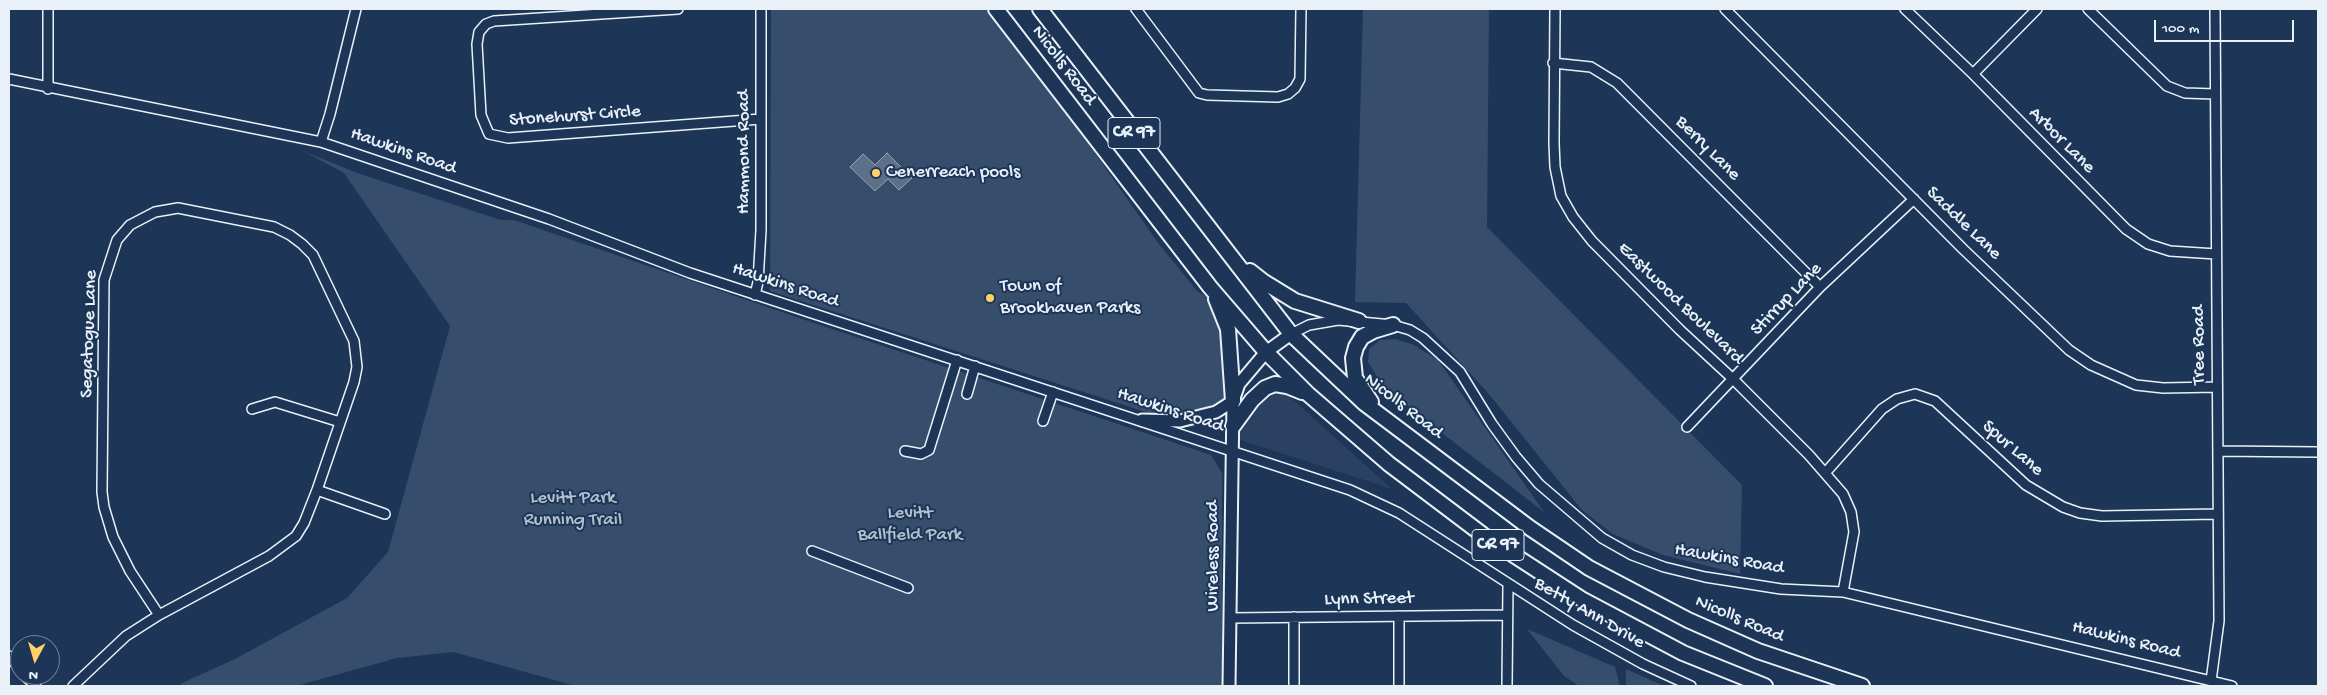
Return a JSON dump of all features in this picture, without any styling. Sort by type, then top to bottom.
[{"type":"highway","name":"Nicolls Road","points":[[996,9],[1210,287],[1266,352],[1308,394],[1389,464],[1476,529],[1583,600],[1683,652],[1765,686]]},
{"type":"highway","name":"Nicolls Road","points":[[1040,9],[1291,334],[1364,403],[1530,528],[1589,568],[1648,601],[1758,651],[1862,686]]},
{"type":"highway","points":[[1231,255],[1264,282],[1295,301],[1359,321]]},
{"type":"highway","points":[[1210,287],[1228,330],[1233,401]]},
{"type":"highway","points":[[1380,415],[1355,378],[1353,358],[1356,347],[1362,337],[1373,331],[1393,325]]},
{"type":"highway","points":[[1233,426],[1252,400],[1265,388],[1275,384],[1287,386],[1308,394]]},
{"type":"main road","name":"Hawkins Road","points":[[1232,450],[1233,401],[1239,384],[1266,352],[1291,334]]},
{"type":"main road","points":[[1142,420],[1180,421],[1216,412],[1233,401]]},
{"type":"main road","name":"Wireless Road","points":[[1230,686],[1232,450]]},
{"type":"street","points":[[48,9],[48,89]]},
{"type":"street","points":[[321,142],[330,114],[356,9]]},
{"type":"street","name":"Stonehurst Circle","points":[[678,9],[494,21],[486,24],[479,32],[477,44],[481,115],[489,134],[508,138],[761,119]]},
{"type":"street","name":"Hammond Road","points":[[755,294],[761,246],[761,9]]},
{"type":"street","points":[[1136,9],[1199,93],[1207,95],[1278,97],[1288,94],[1295,88],[1300,79],[1301,9]]},
{"type":"street","name":"Eastwood Boulevard","points":[[1555,9],[1553,63],[1555,167],[1561,196],[1567,208],[1592,241],[1680,330],[1733,379],[1826,472],[1847,502],[1853,521],[1853,542],[1844,592]]},
{"type":"street","name":"Saddle Lane","points":[[1725,9],[1914,199],[2069,350],[2091,365],[2136,385],[2163,388],[2216,387]]},
{"type":"street","name":"Arbor Lane","points":[[1905,9],[1973,74],[2136,237],[2148,244],[2170,251],[2216,254]]},
{"type":"street","points":[[1973,74],[2037,9]]},
{"type":"street","points":[[2088,9],[2167,86],[2185,93],[2214,94]]},
{"type":"street","name":"Tree Road","points":[[2210,681],[2218,621],[2215,9]]},
{"type":"street","name":"Berry Lane","points":[[1553,63],[1590,67],[1617,83],[1820,287]]},
{"type":"street","name":"Hawkins Road","points":[[9,79],[48,89],[321,142],[549,219],[690,273],[1232,450]]},
{"type":"street","name":"Stirrup Lane","points":[[1687,427],[1820,287],[1914,199]]},
{"type":"street","name":"Segatogue Lane","points":[[73,686],[126,636],[159,615],[283,547],[296,536],[317,490],[354,382],[356,352],[354,341],[313,255],[290,235],[274,227],[188,208],[155,212],[138,219],[117,240],[104,280],[102,492],[113,537],[130,571],[159,615]]},
{"type":"street","name":"Hawkins Road","points":[[1291,334],[1308,326],[1338,320],[1393,325],[1410,330],[1423,338],[1460,372],[1492,424],[1539,484],[1602,538],[1632,555],[1664,567],[1705,577],[1781,588],[1844,592],[2232,686]]},
{"type":"street","points":[[905,451],[921,454],[929,450],[957,360]]},
{"type":"street","points":[[967,394],[975,366]]},
{"type":"street","points":[[1043,421],[1053,392]]},
{"type":"street","name":"Spur Lane","points":[[1826,472],[1882,409],[1897,399],[1914,394],[1926,396],[1945,409],[2026,485],[2063,507],[2080,513],[2102,516],[2217,514]]},
{"type":"street","points":[[252,409],[275,402],[340,422]]},
{"type":"street","name":"Betty Ann Drive","points":[[1232,450],[1350,490],[1379,502],[1557,616],[1643,664],[1691,686]]},
{"type":"street","points":[[2218,450],[2318,452]]},
{"type":"street","points":[[317,490],[386,514]]},
{"type":"street","points":[[812,551],[908,588]]},
{"type":"street","points":[[1507,686],[1508,585]]},
{"type":"street","name":"Lynn Street","points":[[1231,618],[1507,615]]},
{"type":"street","points":[[1399,616],[1399,686]]},
{"type":"street","points":[[1294,618],[1294,686]]},
{"type":"shaded area","points":[[887,153],[912,178],[899,190],[888,179],[875,191],[850,167],[863,154],[875,165]]},
{"type":"shaded area","points":[[1278,386],[1392,489],[1234,438],[1253,401]]},
{"type":"green space","points":[[771,9],[986,9],[1085,139],[1159,244],[1197,291],[1206,296],[1218,313],[1225,327],[1229,386],[1225,406],[1215,416],[1192,427],[770,291]]},
{"type":"green space","points":[[1363,9],[1489,9],[1487,227],[1742,485],[1740,574],[1663,555],[1613,534],[1582,510],[1488,393],[1406,303],[1355,302]]},
{"type":"green space","points":[[303,151],[360,174],[501,220],[514,220],[808,321],[1211,455],[1222,473],[1222,686],[575,686],[454,652],[397,658],[296,686],[181,686],[180,684],[235,659],[347,598],[388,552],[450,326],[344,173]]},
{"type":"green space","points":[[1396,339],[1414,345],[1438,360],[1544,512],[1384,388],[1368,362],[1369,349],[1380,340]]},
{"type":"green space","points":[[1527,629],[1615,667],[1620,686],[1579,686],[1564,676]]},
{"type":"green space","points":[[1626,669],[1664,686],[1626,686]]},
{"type":"place","name":"Cenerreach pools","points":[[876,173]]},
{"type":"place","name":"Town of Brookhaven Parks","points":[[990,298]]},
{"type":"park label","name":"Levitt Park Running Trail","points":[[573,510]]},
{"type":"park label","name":"Levitt Ballfield Park","points":[[910,525]]}]
